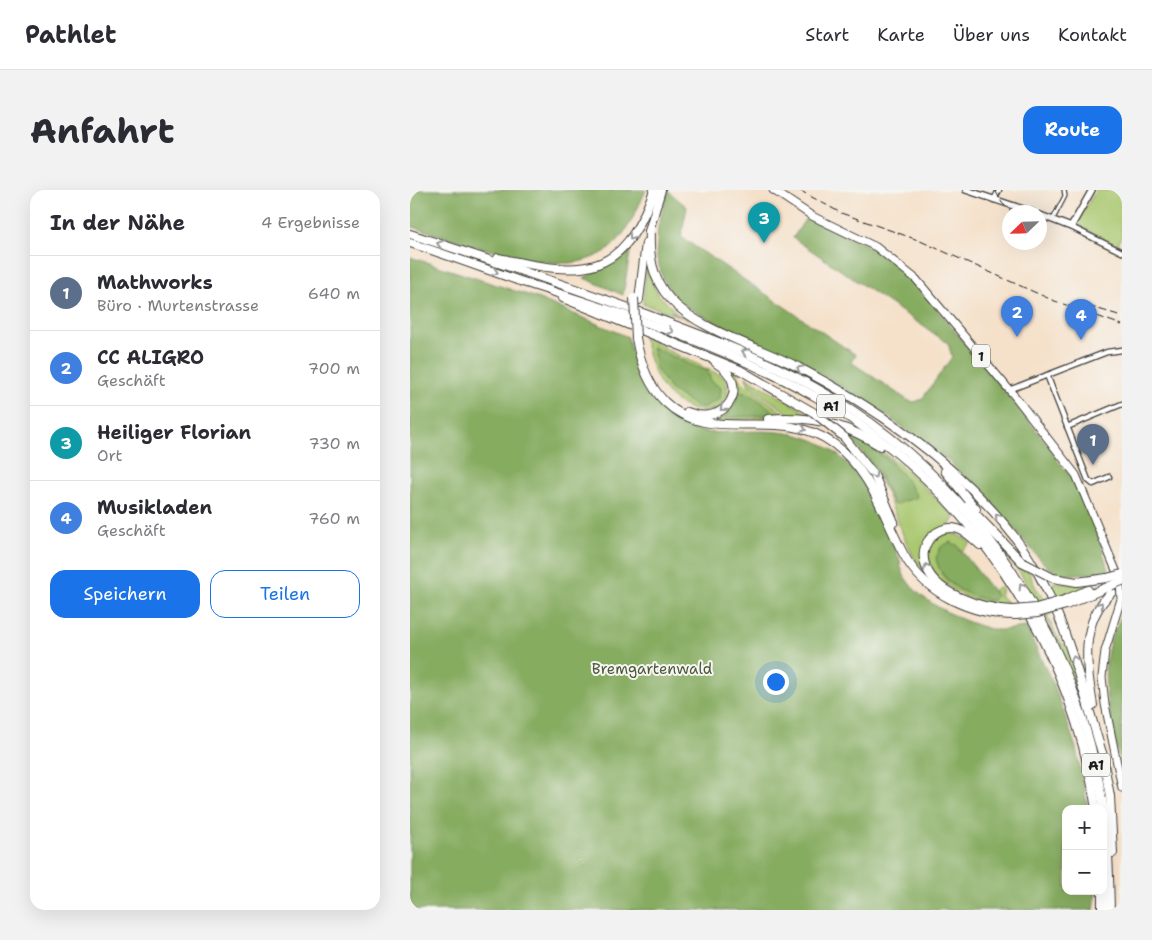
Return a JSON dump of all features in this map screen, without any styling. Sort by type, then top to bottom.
[{"type":"highway","points":[[636,299],[650,228],[662,190]]},
{"type":"highway","points":[[471,254],[554,269],[576,270],[594,266],[614,256],[626,245],[640,224],[654,191]]},
{"type":"highway","points":[[654,191],[638,258],[636,299],[639,339],[645,372],[661,398],[675,410],[692,419],[720,425],[787,425],[813,432],[832,443],[851,458],[869,481],[905,556],[921,575],[944,596],[963,606],[994,614],[1043,612],[1110,584],[1122,574]]},
{"type":"highway","points":[[650,228],[650,258],[655,276],[666,295],[683,310],[704,323],[814,376],[887,421],[923,447],[972,490],[1002,521],[1028,556],[1049,593],[1081,681],[1103,756]]},
{"type":"highway","name":"A1","points":[[410,234],[622,306],[739,350],[821,390],[893,439],[944,487],[996,548],[1027,595],[1057,651],[1084,722],[1099,781],[1108,842],[1111,910]]},
{"type":"highway","name":"A1","points":[[410,243],[524,282],[582,299],[685,337],[776,376],[817,398],[860,425],[892,449],[922,477],[975,533],[1008,579],[1036,626],[1063,683],[1083,745],[1095,805]]},
{"type":"highway","points":[[524,282],[692,349],[754,377],[813,412],[844,437],[874,475],[884,494],[903,545],[921,575]]},
{"type":"highway","points":[[639,339],[651,374],[671,402],[694,415],[707,416],[717,414],[731,400],[732,380],[722,366],[692,349]]},
{"type":"highway","points":[[720,425],[792,418],[830,423],[852,430],[874,441],[922,477]]},
{"type":"highway","points":[[887,421],[944,471],[967,497],[992,531]]},
{"type":"highway","points":[[893,439],[901,442],[926,465],[1022,562],[1053,578],[1077,582],[1122,584]]},
{"type":"highway","points":[[1008,579],[996,568],[980,545],[963,531],[953,528],[943,529],[931,536],[926,544],[924,554],[926,566],[941,585],[976,604],[1015,613]]},
{"type":"highway","points":[[1110,584],[1088,632],[1086,648],[1090,692],[1103,756],[1112,819],[1111,910]]},
{"type":"highway","points":[[1102,895],[1102,910]]},
{"type":"main road","name":"1","points":[[773,190],[812,216],[871,244],[906,270],[928,292],[1080,480],[1122,584],[1119,608],[1104,656],[1102,677],[1105,704],[1122,788]]},
{"type":"street","points":[[966,190],[1010,205]]},
{"type":"street","points":[[994,200],[1000,190]]},
{"type":"street","points":[[1053,221],[1064,196],[1064,190]]},
{"type":"street","points":[[1071,227],[1092,190]]},
{"type":"street","points":[[1047,218],[1071,227],[1122,252]]},
{"type":"street","points":[[1009,390],[1107,352],[1122,350]]},
{"type":"street","points":[[1047,376],[1089,482],[1093,484],[1109,478]]},
{"type":"street","points":[[1067,426],[1122,404]]},
{"type":"green space","points":[[410,190],[646,190],[622,236],[606,251],[586,260],[571,263],[553,263],[512,256],[410,226]]},
{"type":"green space","points":[[1096,190],[1122,190],[1122,236],[1117,246],[1076,224]]},
{"type":"green space","points":[[668,191],[687,207],[681,237],[856,355],[851,362],[909,401],[915,402],[922,399],[952,357],[948,343],[793,238],[806,218],[865,244],[897,266],[916,284],[1049,446],[1057,460],[1075,481],[1096,530],[1109,572],[1062,575],[1046,566],[986,497],[945,458],[880,411],[821,374],[745,338],[677,300],[663,279],[656,255],[658,227]]},
{"type":"green space","points":[[631,247],[623,295],[584,278],[617,259]]},
{"type":"green space","name":"Bremgartenwald","points":[[410,257],[537,298],[628,337],[640,377],[654,399],[674,418],[695,429],[713,433],[760,431],[786,433],[798,435],[822,444],[845,462],[865,487],[900,560],[903,573],[910,585],[921,595],[949,613],[991,629],[1026,627],[1056,690],[1076,748],[1087,805],[1062,805],[1062,895],[1096,895],[1094,910],[410,910]]},
{"type":"green space","points":[[646,268],[657,293],[676,312],[671,312],[689,319],[643,304]]},
{"type":"green space","points":[[643,335],[667,350],[724,377],[727,393],[721,405],[708,411],[700,411],[676,401],[664,389],[656,376]]},
{"type":"green space","points":[[652,347],[697,368],[707,370],[711,381],[721,388],[720,399],[704,407],[697,407],[670,389],[656,368]]},
{"type":"green space","points":[[729,369],[737,373],[742,382],[786,415],[723,422],[698,417],[732,402]]},
{"type":"green space","points":[[746,377],[818,419],[792,416],[749,385]]},
{"type":"green space","points":[[739,392],[750,394],[778,414],[724,418],[735,405]]},
{"type":"green space","points":[[840,430],[868,443],[894,460],[954,517],[949,527],[923,547],[934,583],[924,573],[910,550],[884,488],[875,472],[865,457]],"holes":[[[851,437],[871,447],[892,462],[894,505],[876,468]]]},
{"type":"green space","points":[[850,436],[889,461],[904,477],[917,497],[894,505],[876,468]]},
{"type":"green space","points":[[950,533],[960,536],[971,543],[962,551],[957,545],[941,573],[957,588],[991,601],[996,596],[993,591],[1000,586],[1002,589],[1000,596],[1006,601],[1007,605],[984,603],[968,598],[951,588],[936,575],[931,567],[929,549],[938,537]]},
{"type":"green space","points":[[950,542],[957,545],[993,591],[996,596],[993,601],[966,593],[957,588],[944,576],[936,558],[941,547]]},
{"type":"green space","points":[[1000,547],[1028,570],[1036,588],[1055,611],[1047,616],[1059,640],[1069,649],[1092,728],[1053,632],[1022,576]]},
{"type":"green space","points":[[1053,582],[1090,586],[1057,599],[1051,586],[1054,584]]},
{"type":"green space","points":[[1122,614],[1122,773],[1106,694],[1105,678],[1110,642]]},
{"type":"railway","points":[[799,190],[841,213],[918,240],[1052,300],[1122,325]]},
{"type":"railway","points":[[995,190],[1004,205]]},
{"type":"railway","points":[[1088,306],[1122,316]]},
{"type":"place","name":"Heiliger Florian","points":[[764,243]]},
{"type":"place","name":"CC ALIGRO","points":[[1017,337]]},
{"type":"place","name":"Musikladen","points":[[1081,340]]},
{"type":"place","name":"Mathworks","points":[[1093,465]]}]
